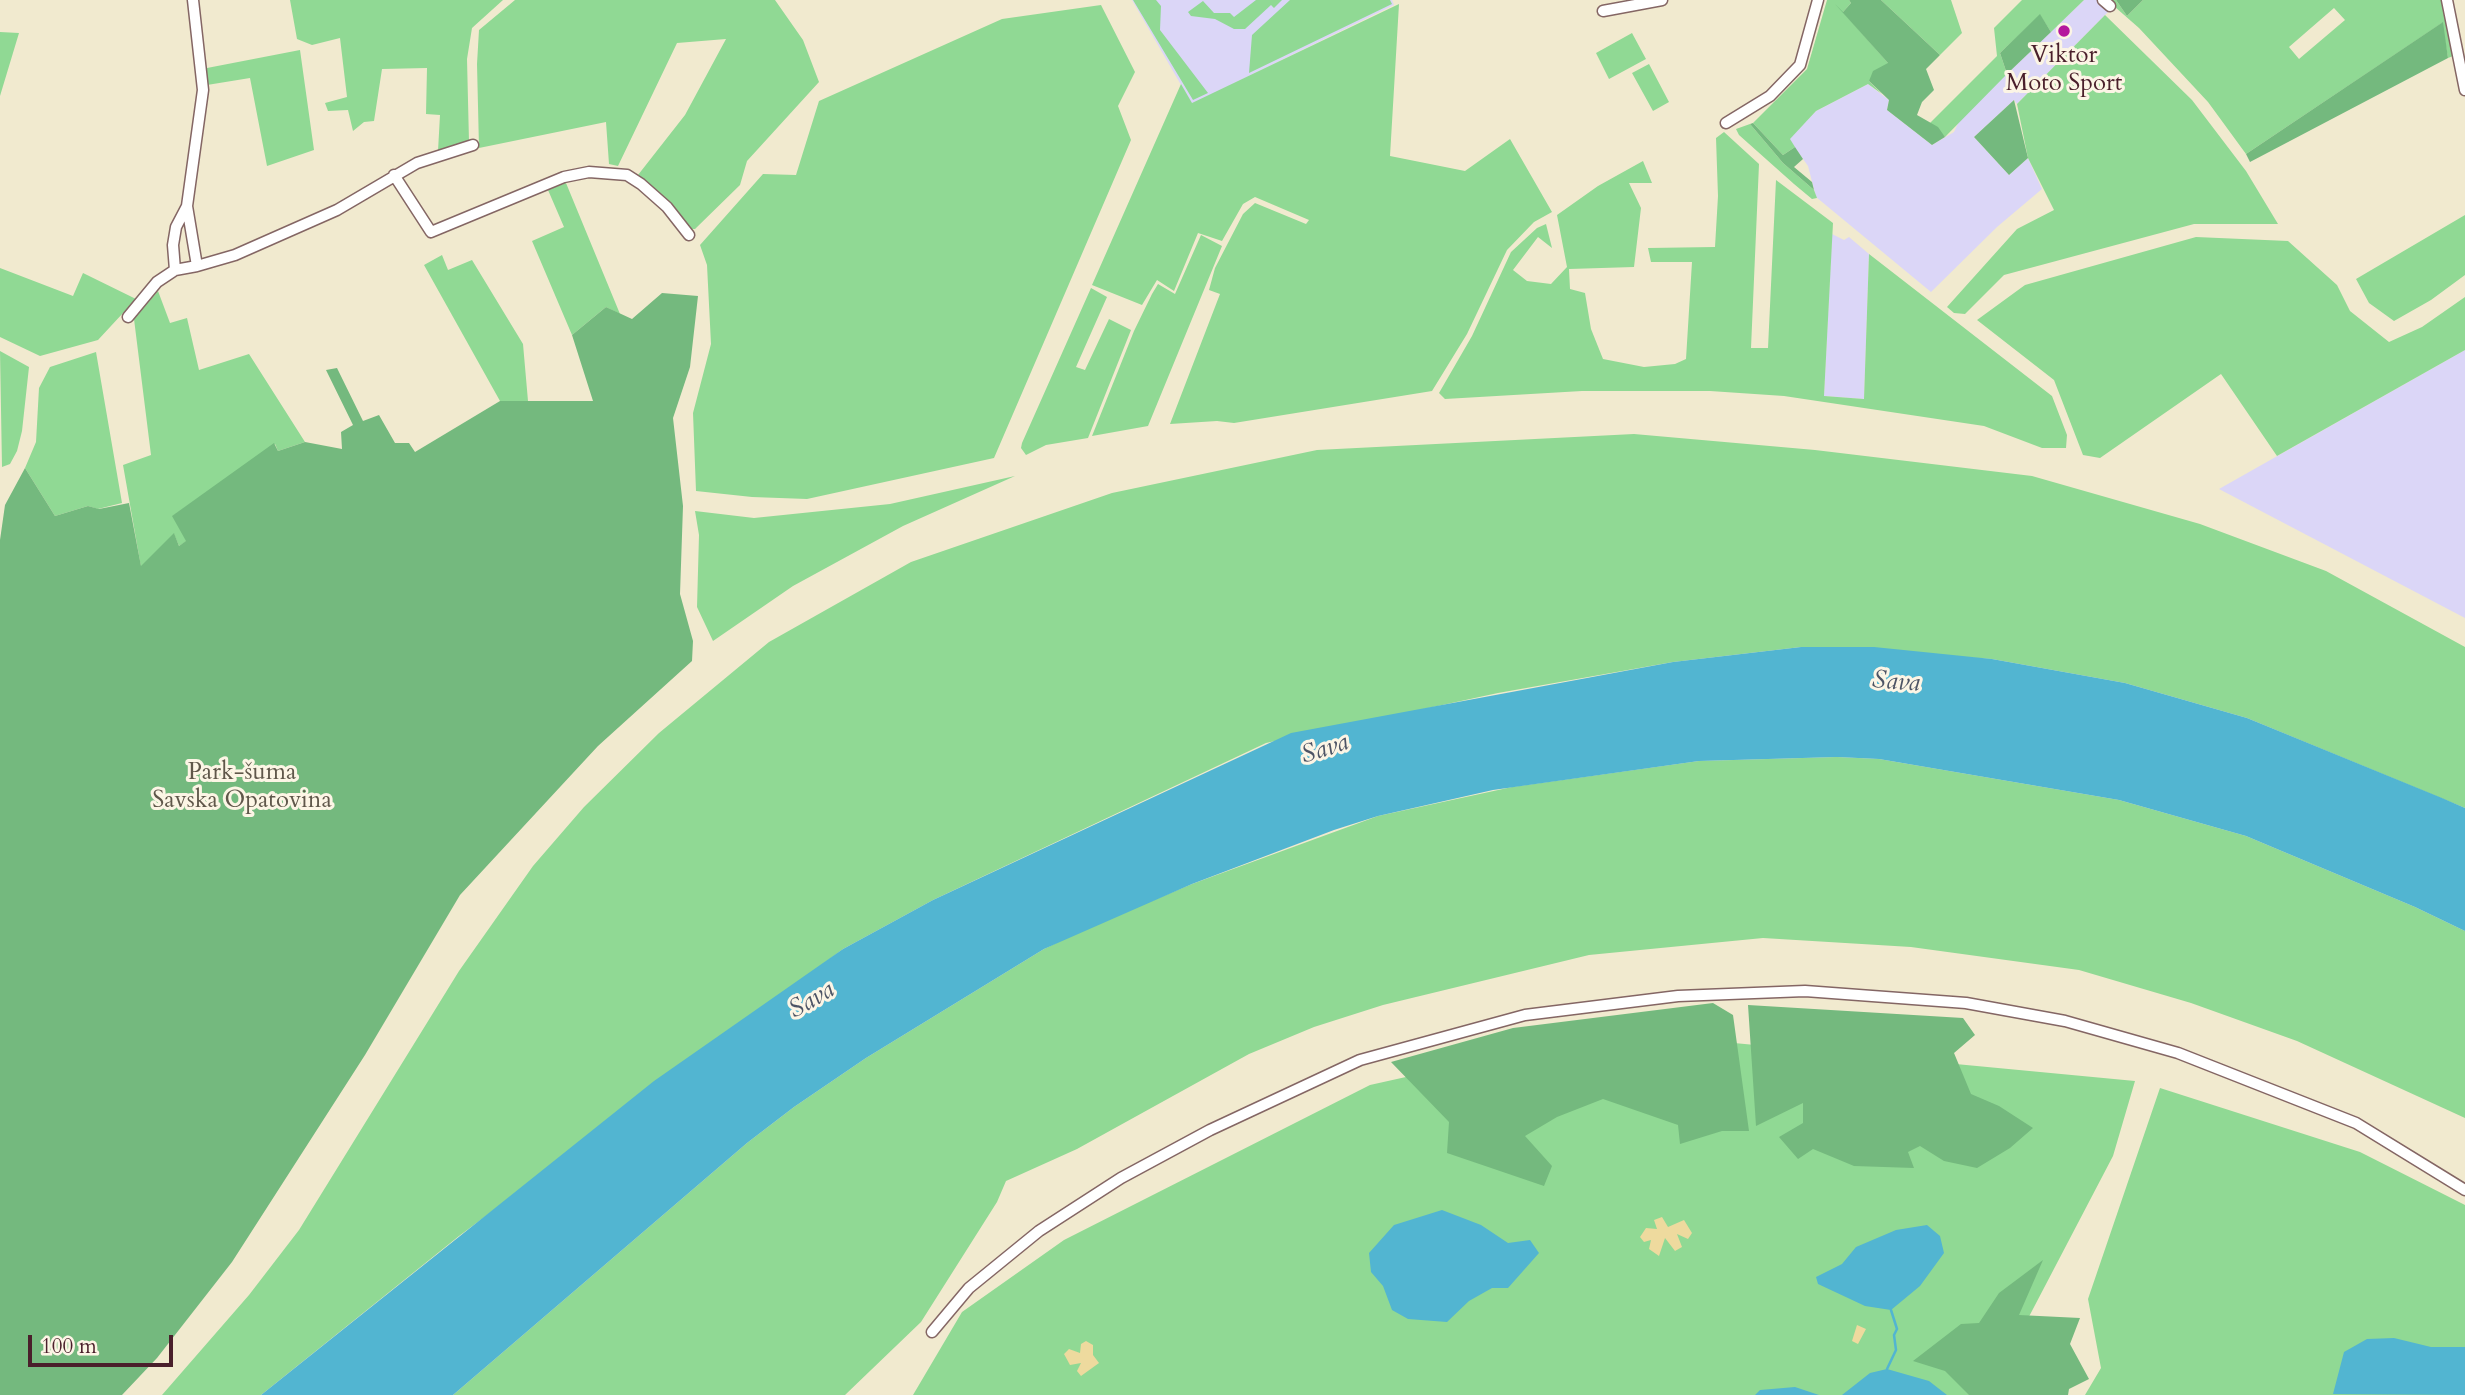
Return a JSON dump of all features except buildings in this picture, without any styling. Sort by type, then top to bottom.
[{"type":"street","points":[[193,0],[203,90],[187,206],[197,266]]},
{"type":"street","points":[[1603,11],[1662,0]]},
{"type":"street","points":[[1726,123],[1770,96],[1800,65],[1818,0]]},
{"type":"street","points":[[2447,0],[2462,58],[2465,90]]},
{"type":"street","points":[[128,317],[157,282],[175,270],[214,263],[274,239],[337,209],[417,163],[473,145]]},
{"type":"street","points":[[394,175],[431,232],[564,177],[589,172],[627,175],[667,207],[689,235]]},
{"type":"street","points":[[175,270],[173,244],[176,227],[187,206]]},
{"type":"street","points":[[932,1332],[969,1288],[1038,1231],[1121,1178],[1210,1130],[1360,1060],[1525,1015],[1678,996],[1805,991],[1966,1003],[2066,1021],[2178,1053],[2356,1123],[2465,1190]]},
{"type":"shaded area","points":[[1132,0],[1392,0],[1394,5],[1192,104]]},
{"type":"shaded area","points":[[2084,0],[2098,0],[2109,11],[2017,104],[2014,100],[1974,137],[2009,175],[2028,158],[2042,189],[1997,227],[1931,292],[1816,197],[1808,166],[1789,139],[1816,111],[1868,84],[1889,100],[1887,110],[1932,145],[1954,132],[1960,119]]},
{"type":"shaded area","points":[[1832,234],[1844,240],[1849,237],[1869,254],[1864,399],[1824,396]]},
{"type":"shaded area","points":[[2465,350],[2465,618],[2219,489]]},
{"type":"green space","points":[[290,0],[503,0],[472,28],[467,59],[469,142],[438,151],[440,115],[426,114],[427,68],[382,69],[374,121],[364,122],[353,131],[348,110],[328,111],[325,103],[347,97],[340,38],[312,45],[297,39]]},
{"type":"green space","points":[[515,0],[775,0],[803,40],[819,82],[747,161],[740,185],[695,229],[690,229],[658,192],[638,175],[685,115],[726,39],[677,43],[618,166],[609,164],[606,122],[479,148],[479,30]]},
{"type":"green space","points":[[1133,0],[1156,0],[1161,6],[1160,30],[1208,93],[1193,100]]},
{"type":"green space","points":[[1256,0],[1282,0],[1274,8],[1271,5],[1245,29],[1234,29],[1215,19],[1191,16],[1188,12],[1203,1],[1214,13],[1230,13],[1234,17]]},
{"type":"green space","points":[[1290,0],[1390,0],[1392,4],[1249,73],[1252,35]]},
{"type":"green space","points":[[1827,0],[1849,0],[1851,3],[1843,12],[1889,64],[1869,81],[1882,94],[1868,84],[1816,111],[1790,139],[1795,147],[1783,155],[1753,123],[1807,69]]},
{"type":"green space","points":[[1849,0],[1881,0],[1940,55],[1926,69],[1934,90],[1922,102],[1917,115],[1938,127],[1945,137],[1932,145],[1887,110],[1889,100],[1869,81],[1873,71],[1888,63],[1835,4],[1843,12],[1851,3]]},
{"type":"green space","points":[[1881,0],[1951,0],[1962,33],[1940,55]]},
{"type":"green space","points":[[2022,0],[2084,0],[2051,32],[2040,15],[2000,53],[2007,74],[1945,137],[1930,123],[1997,56],[1994,28]]},
{"type":"green space","points":[[2107,0],[2116,0],[2127,16],[2143,0],[2443,0],[2453,56],[2448,58],[2442,23],[2246,154],[2208,102],[2139,28]],"holes":[[[2334,8],[2345,20],[2299,59],[2289,47]]]},
{"type":"green space","points":[[2116,0],[2143,0],[2127,16]]},
{"type":"green space","points":[[1399,4],[1390,156],[1465,171],[1510,139],[1552,212],[1534,222],[1507,250],[1467,334],[1432,391],[1234,423],[1217,421],[1170,424],[1220,294],[1209,290],[1215,268],[1243,214],[1255,203],[1306,224],[1309,220],[1255,197],[1243,204],[1222,241],[1198,233],[1174,291],[1157,280],[1142,305],[1092,285],[1181,84],[1192,103]]},
{"type":"green space","points":[[1101,5],[1135,72],[1118,106],[1131,140],[994,458],[807,499],[696,491],[693,413],[711,344],[707,265],[700,245],[763,174],[796,175],[819,101],[1002,19]]},
{"type":"green space","points":[[2040,14],[2051,32],[2007,74],[2000,53]]},
{"type":"green space","points":[[2105,15],[2192,100],[2246,171],[2278,224],[2194,224],[2004,275],[1965,314],[1954,313],[1947,307],[2017,229],[2054,210],[2028,158],[2017,104]]},
{"type":"green space","points":[[2443,22],[2448,58],[2250,162],[2246,154]]},
{"type":"green space","points":[[0,32],[19,33],[0,96]]},
{"type":"green space","points":[[1632,33],[1646,59],[1609,79],[1596,53]]},
{"type":"green space","points":[[300,50],[314,150],[267,166],[250,78],[207,85],[207,68]]},
{"type":"green space","points":[[1649,64],[1669,102],[1653,111],[1632,73]]},
{"type":"green space","points":[[2014,100],[2028,158],[2009,175],[1974,137]]},
{"type":"green space","points":[[1753,123],[1783,155],[1795,147],[1803,159],[1794,167],[1812,182],[1814,190],[1783,163],[1750,124]]},
{"type":"green space","points":[[1750,124],[1783,163],[1814,190],[1817,198],[1812,199],[1739,135],[1736,129]]},
{"type":"green space","points":[[1724,132],[1759,164],[1751,348],[1768,348],[1776,180],[1833,223],[1824,396],[1864,399],[1869,254],[2052,396],[2067,435],[2066,448],[2042,448],[1984,426],[1784,396],[1710,391],[1582,391],[1445,399],[1439,393],[1472,336],[1511,252],[1537,228],[1546,224],[1552,248],[1538,237],[1513,270],[1527,281],[1551,284],[1567,267],[1557,215],[1598,186],[1643,161],[1652,183],[1629,183],[1641,208],[1634,267],[1569,269],[1570,289],[1585,293],[1591,329],[1603,359],[1644,367],[1675,364],[1686,359],[1692,262],[1651,262],[1648,248],[1715,247],[1718,196],[1716,138]]},
{"type":"green space","points":[[566,183],[620,314],[606,307],[572,335],[532,241],[564,227],[548,190]]},
{"type":"green space","points":[[2465,215],[2465,275],[2431,300],[2394,321],[2369,303],[2356,279]]},
{"type":"green space","points":[[1201,235],[1222,246],[1148,426],[1092,436],[1134,331],[1152,294],[1158,284],[1175,294]]},
{"type":"green space","points":[[2196,237],[2288,241],[2337,285],[2350,311],[2389,342],[2422,327],[2465,297],[2465,350],[2277,456],[2221,374],[2100,458],[2083,455],[2054,380],[1977,320],[2025,285]]},
{"type":"green space","points":[[442,255],[448,270],[472,260],[523,344],[528,401],[500,401],[424,265]]},
{"type":"green space","points":[[0,268],[73,296],[83,273],[136,299],[98,340],[40,356],[0,337]]},
{"type":"green space","points":[[1091,288],[1107,297],[1076,367],[1085,370],[1109,319],[1131,330],[1088,438],[1046,445],[1026,455],[1021,448],[1022,443]]},
{"type":"green space","points":[[158,291],[170,323],[187,318],[199,370],[249,354],[305,442],[278,451],[275,444],[173,516],[187,541],[179,546],[174,534],[141,567],[123,465],[151,455],[134,319]]},
{"type":"green space","name":"Park-šuma Savska Opatovina","points":[[662,293],[698,296],[690,367],[673,418],[683,506],[680,594],[693,641],[692,661],[598,746],[460,895],[365,1055],[232,1262],[157,1358],[122,1395],[0,1395],[0,540],[5,505],[25,468],[55,516],[88,506],[99,509],[129,503],[141,566],[174,533],[179,546],[186,541],[172,516],[274,443],[278,451],[305,442],[342,449],[341,432],[353,425],[326,370],[337,368],[363,421],[379,415],[395,443],[409,443],[415,452],[500,401],[593,401],[572,335],[606,307],[632,319]]},
{"type":"green space","points":[[0,351],[29,367],[22,431],[17,451],[10,464],[2,467]]},
{"type":"green space","points":[[96,352],[122,503],[98,509],[88,506],[55,516],[25,468],[36,442],[39,388],[50,367]]},
{"type":"green space","points":[[1634,434],[1815,450],[2032,476],[2200,524],[2326,571],[2465,647],[2465,808],[2247,718],[2125,683],[1992,659],[1801,647],[1673,662],[1498,693],[1266,743],[933,900],[843,949],[459,1236],[261,1395],[162,1395],[249,1295],[299,1230],[459,971],[533,866],[584,807],[659,733],[769,642],[911,562],[1112,493],[1317,450]]},
{"type":"green space","points":[[1015,476],[903,526],[793,586],[713,641],[697,607],[699,535],[695,511],[754,518],[890,504]]},
{"type":"green space","points":[[1837,757],[1879,759],[2119,800],[2246,836],[2415,907],[2465,931],[2465,1118],[2297,1041],[2191,1003],[2079,970],[1911,947],[1763,938],[1589,955],[1383,1005],[1314,1027],[1249,1054],[1077,1149],[1006,1181],[997,1202],[921,1322],[845,1395],[453,1395],[747,1143],[794,1107],[866,1058],[1044,949],[1087,928],[1192,884],[1378,816],[1512,787],[1699,761]]},
{"type":"green space","points":[[1713,1003],[1733,1015],[1749,1131],[1722,1131],[1680,1144],[1678,1125],[1603,1099],[1557,1117],[1525,1136],[1552,1166],[1544,1186],[1447,1153],[1449,1122],[1391,1062],[1513,1028]]},
{"type":"green space","points":[[1748,1005],[1963,1018],[1975,1035],[1954,1053],[1971,1094],[1999,1106],[2033,1128],[2010,1148],[1977,1168],[1944,1161],[1920,1146],[1908,1152],[1914,1168],[1854,1166],[1813,1149],[1798,1159],[1779,1137],[1803,1123],[1803,1103],[1756,1126]]},
{"type":"green space","points":[[1713,1041],[2135,1081],[2113,1156],[1988,1395],[913,1395],[962,1312],[1064,1240],[1370,1085],[1554,1044]]},
{"type":"green space","points":[[2160,1088],[2360,1152],[2465,1205],[2465,1395],[2085,1395],[2101,1368],[2088,1299]]},
{"type":"green space","points":[[2043,1260],[2019,1315],[2080,1318],[2070,1344],[2089,1379],[2069,1389],[2068,1395],[1969,1395],[1945,1371],[1913,1361],[1961,1324],[1979,1323],[1999,1293]]},
{"type":"sand","points":[[1662,1217],[1668,1227],[1684,1220],[1692,1233],[1688,1239],[1677,1234],[1682,1247],[1675,1251],[1665,1238],[1659,1256],[1649,1249],[1651,1240],[1644,1242],[1640,1237],[1646,1228],[1657,1229],[1654,1220]]},
{"type":"sand","points":[[1857,1325],[1866,1329],[1858,1344],[1852,1341]]},
{"type":"sand","points":[[1086,1341],[1093,1345],[1093,1355],[1099,1363],[1081,1376],[1077,1371],[1081,1363],[1070,1365],[1064,1354],[1069,1349],[1080,1353],[1081,1344]]},
{"type":"water","name":"Sava","points":[[1801,647],[1874,647],[1992,659],[2125,683],[2247,718],[2442,798],[2465,808],[2465,931],[2415,907],[2246,836],[2119,800],[1879,759],[1837,757],[1699,761],[1493,790],[1378,816],[1334,830],[1192,884],[1044,949],[866,1058],[794,1107],[747,1143],[453,1395],[261,1395],[654,1081],[843,949],[933,900],[1291,733],[1673,662]]},
{"type":"water","points":[[1442,1210],[1481,1225],[1508,1243],[1530,1240],[1539,1253],[1508,1288],[1492,1288],[1469,1301],[1447,1322],[1408,1319],[1392,1310],[1383,1286],[1371,1272],[1369,1253],[1394,1225]]},
{"type":"water","points":[[1927,1225],[1940,1236],[1944,1253],[1920,1286],[1891,1310],[1865,1306],[1818,1284],[1816,1277],[1842,1264],[1856,1247],[1896,1230]]},
{"type":"water","points":[[2394,1338],[2431,1347],[2465,1347],[2465,1395],[2333,1394],[2344,1352],[2367,1339]]},
{"type":"water","points":[[1887,1369],[1929,1381],[1947,1395],[1842,1395],[1870,1373]]},
{"type":"water","points":[[1795,1387],[1819,1395],[1755,1395],[1760,1390]]},
{"type":"waterway","points":[[1887,1369],[1896,1350],[1894,1335],[1897,1329],[1891,1310]]},
{"type":"place","name":"Viktor Moto Sport","points":[[2064,31]]}]
